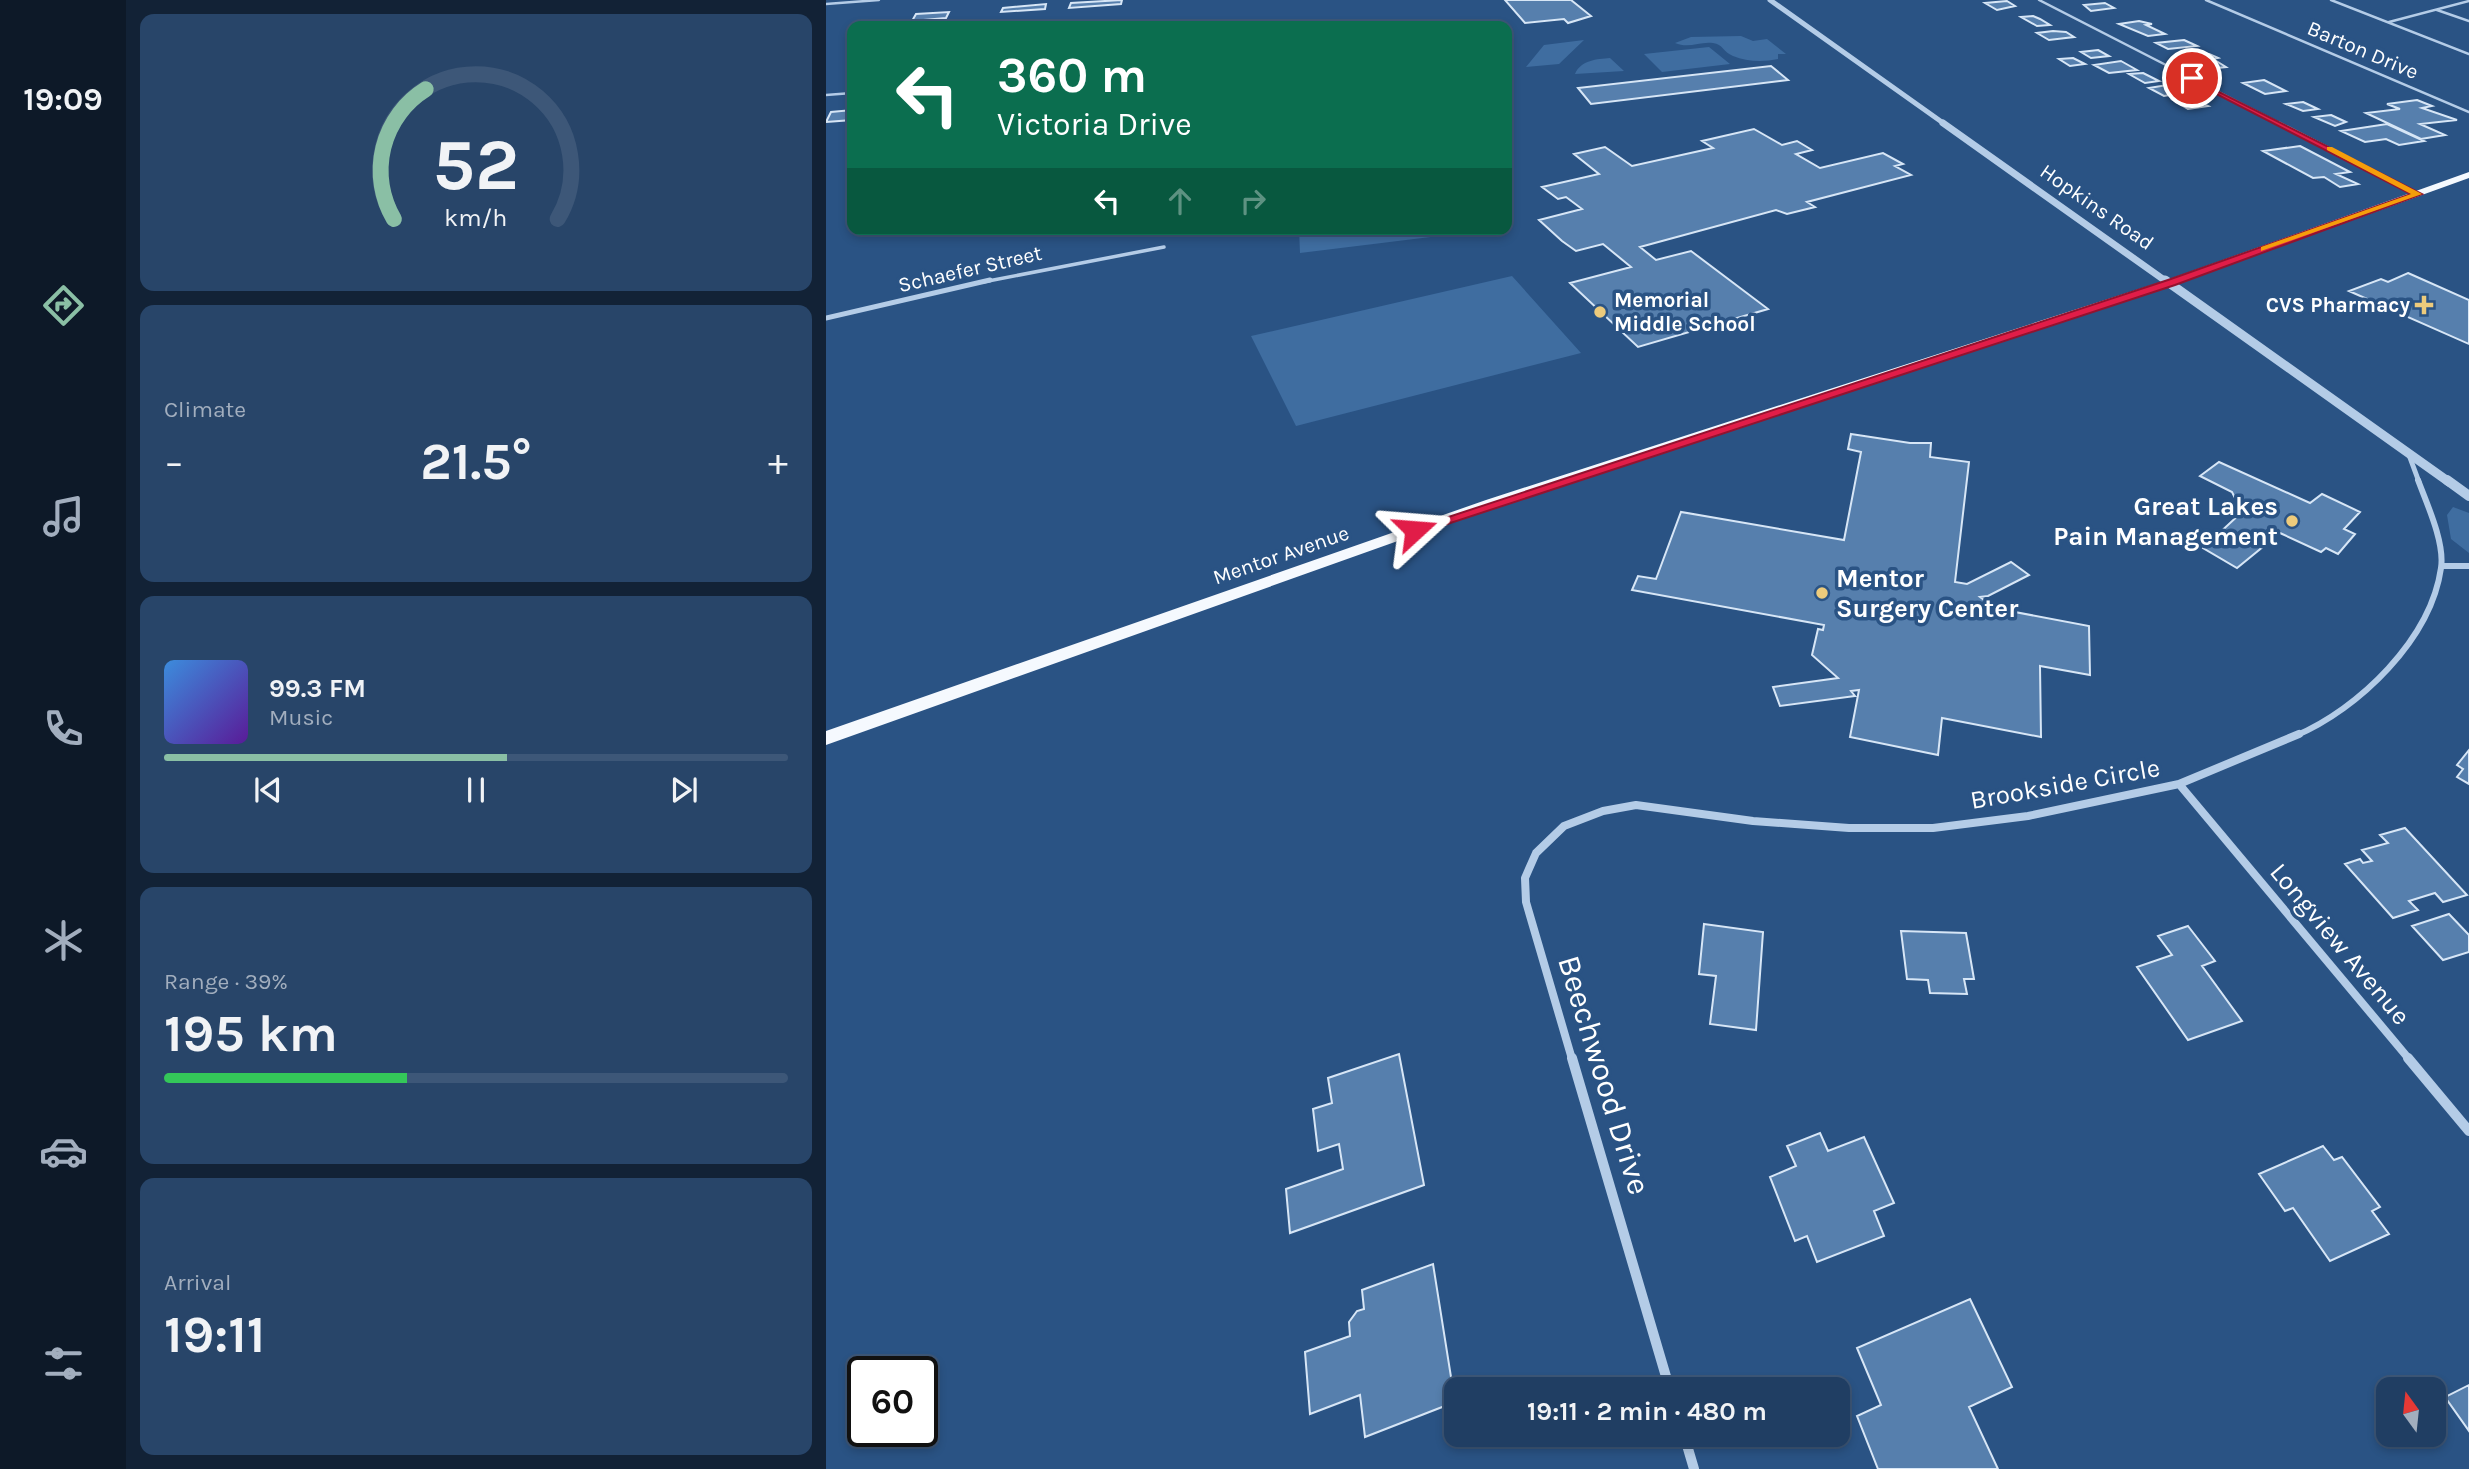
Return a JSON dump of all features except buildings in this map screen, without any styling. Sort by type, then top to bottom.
[{"type":"main road","name":"Mentor Avenue","points":[[826,738],[1492,503],[2171,282],[2469,175]]},
{"type":"street","points":[[826,4],[878,0]]},
{"type":"street","name":"Hopkins Road","points":[[1770,0],[2469,496]]},
{"type":"street","points":[[2039,0],[2418,194]]},
{"type":"street","name":"Barton Drive","points":[[2206,0],[2469,112]]},
{"type":"street","points":[[2331,0],[2469,54]]},
{"type":"street","points":[[2388,22],[2469,1]]},
{"type":"street","points":[[2435,9],[2469,21]]},
{"type":"street","points":[[826,95],[847,93]]},
{"type":"street","name":"Schaefer Street","points":[[826,318],[1048,267],[1164,247]]},
{"type":"street","name":"Brookside Circle","points":[[1602,811],[1636,805],[1808,825],[1933,828],[2028,816],[2179,784],[2300,734],[2339,711],[2367,688],[2411,639],[2429,609],[2442,566],[2435,527],[2408,452]]},
{"type":"street","points":[[2442,566],[2469,566]]},
{"type":"street","name":"Longview Avenue","points":[[2179,784],[2469,1131]]},
{"type":"street","name":"Beechwood Drive","points":[[1602,811],[1564,827],[1536,853],[1525,878],[1526,902],[1666,1377]]},
{"type":"street","points":[[1688,1447],[1694,1469]]},
{"type":"shaded area","points":[[1741,36],[1753,41],[1767,39],[1786,54],[1778,54],[1778,59],[1773,60],[1750,60],[1733,56],[1716,44],[1675,43],[1691,37]]},
{"type":"shaded area","points":[[1584,40],[1559,64],[1526,67],[1544,45]]},
{"type":"shaded area","points":[[1709,47],[1730,64],[1662,72],[1644,54]]},
{"type":"shaded area","points":[[1610,58],[1624,71],[1575,74],[1585,63]]},
{"type":"shaded area","points":[[1299,235],[1447,235],[1300,253]]},
{"type":"shaded area","points":[[1512,276],[1581,353],[1296,426],[1251,336]]},
{"type":"shaded area","points":[[2453,507],[2469,513],[2469,553],[2451,539],[2447,515]]},
{"type":"slow traffic","points":[[2265,249],[2418,194],[2329,149]]},
{"type":"place","name":"CVS Pharmacy","points":[[2424,305]]},
{"type":"place","name":"Memorial Middle School","points":[[1600,312]]},
{"type":"place","name":"Great Lakes Pain Management","points":[[2292,521]]},
{"type":"place","name":"Mentor Surgery Center","points":[[1822,593]]},
{"type":"route","points":[[1415,530],[2171,282],[2418,194],[2192,78]]}]
